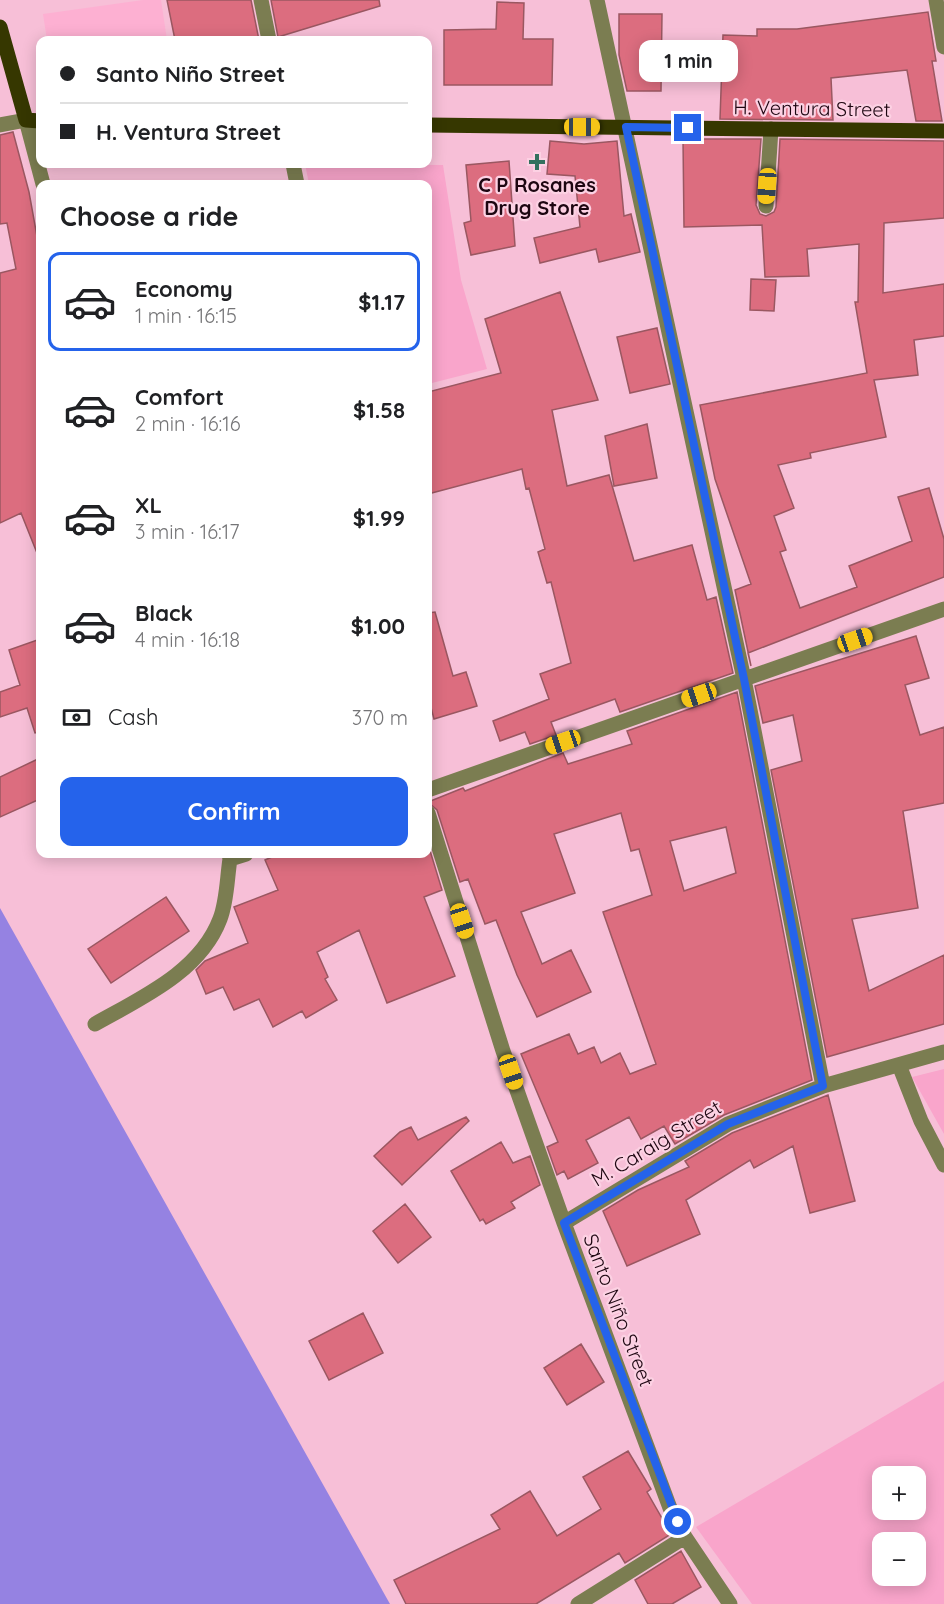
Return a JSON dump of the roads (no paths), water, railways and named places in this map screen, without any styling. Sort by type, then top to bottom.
[{"type":"main road","points":[[0,27],[33,121]]},
{"type":"main road","name":"H. Ventura Street","points":[[432,125],[944,131]]},
{"type":"street","points":[[261,0],[268,36]]},
{"type":"street","points":[[597,0],[744,679],[823,1086]]},
{"type":"street","points":[[936,0],[944,47]]},
{"type":"street","points":[[0,125],[33,121],[36,140]]},
{"type":"street","points":[[766,206],[771,129]]},
{"type":"street","points":[[432,789],[944,609]]},
{"type":"street","name":"Santo Niño Street","points":[[432,826],[503,1051],[670,1508],[685,1537],[730,1604]]},
{"type":"street","points":[[95,1024],[168,981],[200,953],[221,918],[230,858]]},
{"type":"street","name":"M. Caraig Street","points":[[564,1223],[728,1124],[823,1086],[944,1052]]},
{"type":"street","points":[[899,1065],[921,1121],[944,1165]]},
{"type":"street","points":[[578,1604],[685,1537]]},
{"type":"place","name":"C P Rosanes Drug Store","points":[[537,162]]}]
